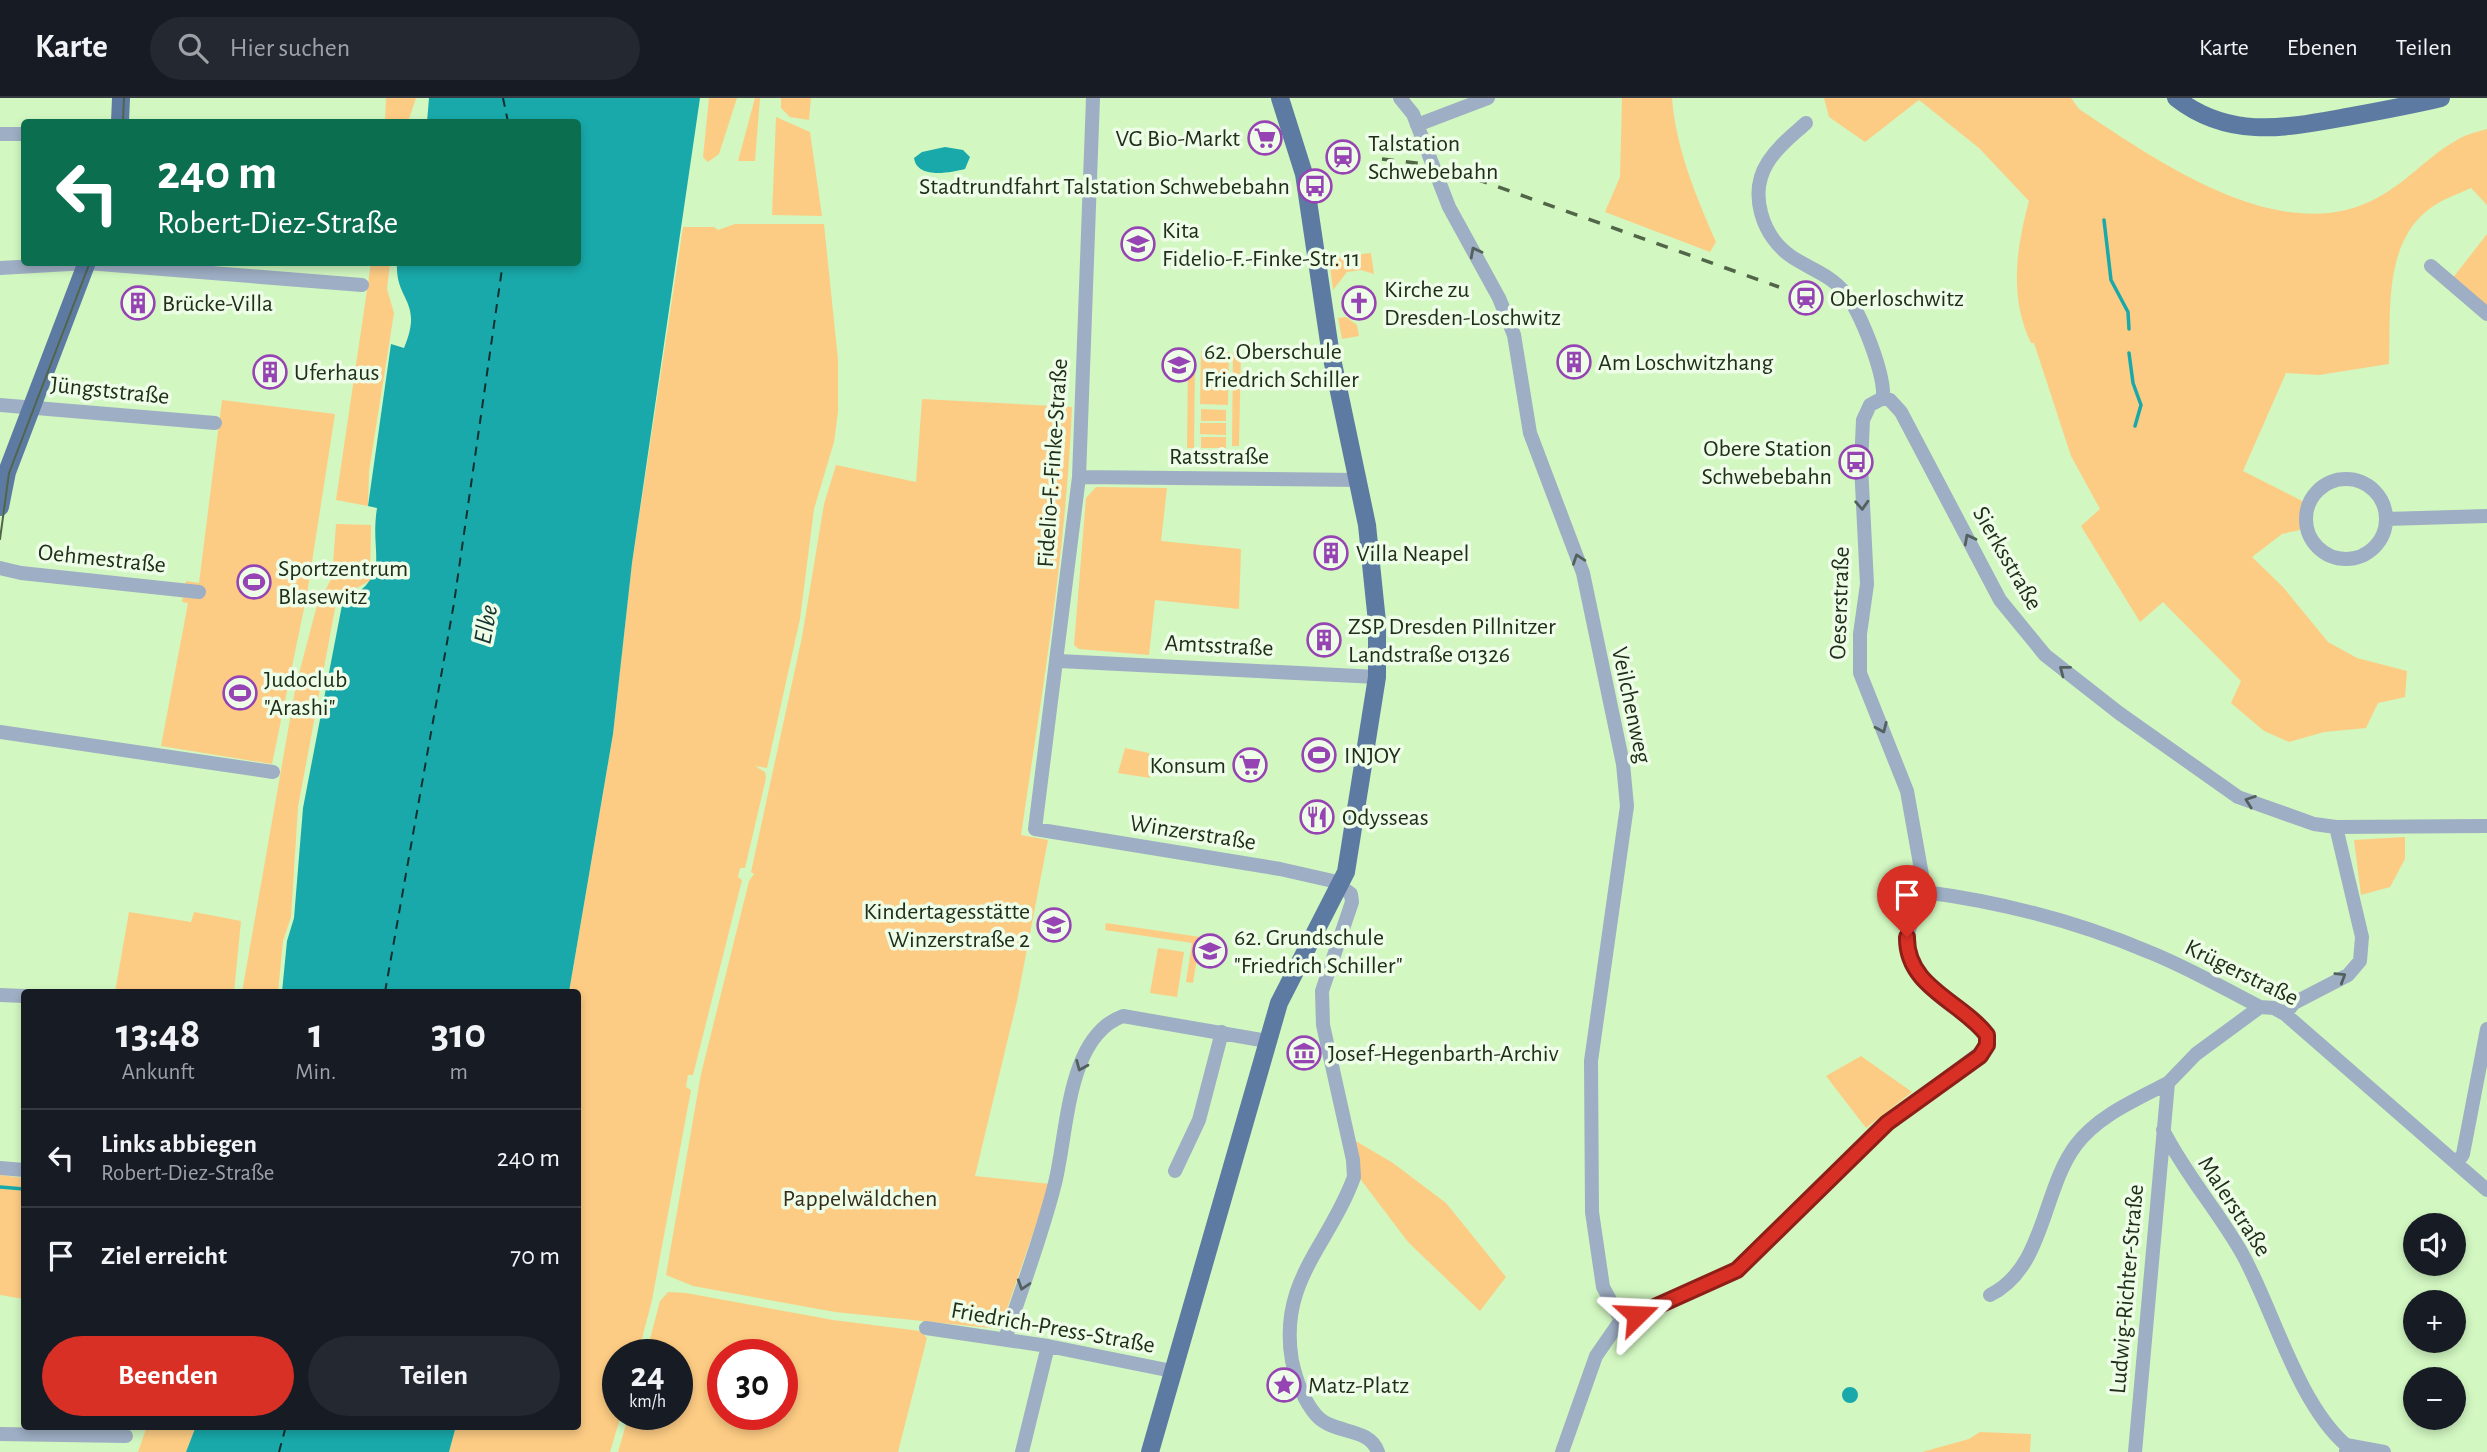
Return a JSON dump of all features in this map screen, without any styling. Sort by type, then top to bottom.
[{"type":"main road","points":[[120,119],[121,98]]},
{"type":"main road","points":[[1150,1452],[1279,1003],[1341,885],[1359,808],[1377,677],[1373,568],[1359,480],[1330,349],[1304,174],[1280,98]]},
{"type":"main road","points":[[2176,98],[2206,117],[2253,130],[2305,125],[2441,98]]},
{"type":"main road","points":[[0,507],[7,472],[86,266]]},
{"type":"street","name":"Fidelio-F.-Finke-Straße","points":[[1035,830],[1059,662],[1079,477],[1093,98]]},
{"type":"street","name":"Veilchenweg","points":[[1400,98],[1413,114],[1449,207],[1499,298],[1514,335],[1530,433],[1583,573],[1623,764],[1627,806],[1591,1061],[1592,1212],[1603,1287],[1621,1320]]},
{"type":"street","points":[[1417,125],[1488,98]]},
{"type":"street","points":[[1806,123],[1769,160],[1758,192],[1766,228],[1792,257],[1831,279],[1846,294],[1882,374],[1883,398]]},
{"type":"street","points":[[0,134],[21,134]]},
{"type":"street","points":[[0,268],[29,266]]},
{"type":"street","points":[[135,266],[362,285]]},
{"type":"street","points":[[2431,266],[2487,314]]},
{"type":"street","name":"Sierksstraße","points":[[1883,398],[1890,400],[1901,412],[2000,600],[2045,655],[2119,713],[2238,797],[2314,824],[2336,827],[2487,826]]},
{"type":"street","name":"Oeserstraße","points":[[1883,398],[1870,405],[1863,420],[1861,465],[1867,584],[1860,634],[1860,673],[1901,772],[1925,892]]},
{"type":"street","name":"Jüngststraße","points":[[0,405],[215,423]]},
{"type":"street","name":"Ratsstraße","points":[[1079,477],[1359,480]]},
{"type":"street","points":[[2347,480],[2372,489],[2384,506],[2386,519],[2378,544],[2362,556],[2349,559],[2336,558],[2319,548],[2311,538],[2306,518],[2316,493],[2333,481],[2347,480]]},
{"type":"street","points":[[2386,519],[2487,516]]},
{"type":"street","name":"Oehmestraße","points":[[0,568],[21,573],[200,592]]},
{"type":"street","name":"Amtsstraße","points":[[1059,662],[1377,677]]},
{"type":"street","points":[[0,732],[273,772]]},
{"type":"street","points":[[2285,1014],[2294,1003],[2348,975],[2360,961],[2362,937],[2336,827]]},
{"type":"street","name":"Winzerstraße","points":[[1035,830],[1280,870],[1341,885]]},
{"type":"street","points":[[1341,885],[1351,894],[1352,902],[1326,974],[1322,1013],[1353,1160],[1353,1177],[1297,1288],[1289,1310],[1289,1331],[1294,1372],[1316,1415],[1336,1429],[1364,1435],[1371,1440],[1378,1452]]},
{"type":"street","points":[[1562,1452],[1596,1356],[1621,1320],[1653,1310],[1737,1270],[1887,1123],[1980,1056],[1987,1045],[1987,1035],[1929,986],[1909,957],[1907,937],[1925,892]]},
{"type":"street","name":"Krügerstraße","points":[[1925,892],[2039,915],[2136,947],[2260,1007],[2274,1008],[2285,1014],[2487,1190]]},
{"type":"street","points":[[0,995],[21,996]]},
{"type":"street","points":[[1990,1295],[2012,1282],[2031,1250],[2057,1180],[2076,1146],[2100,1120],[2168,1083],[2196,1054],[2260,1007]]},
{"type":"street","points":[[1005,1339],[1055,1185],[1072,1087],[1095,1038],[1105,1024],[1123,1016],[1268,1041]]},
{"type":"street","points":[[2457,1163],[2463,1154],[2487,1029]]},
{"type":"street","points":[[1175,1171],[1199,1120],[1222,1032]]},
{"type":"street","points":[[2163,1130],[2168,1083]]},
{"type":"street","name":"Malerstraße","points":[[2163,1130],[2191,1181],[2243,1256],[2320,1419],[2346,1449]]},
{"type":"street","name":"Ludwig-Richter-Straße","points":[[2135,1452],[2163,1130]]},
{"type":"street","points":[[0,1168],[21,1170]]},
{"type":"street","name":"Friedrich-Press-Straße","points":[[926,1328],[1048,1346],[1172,1371]]},
{"type":"street","points":[[1022,1452],[1048,1346]]},
{"type":"street","points":[[0,1434],[125,1436]]},
{"type":"street","points":[[2346,1449],[2384,1452]]},
{"type":"green space","points":[[386,98],[416,98],[409,119],[385,119]]},
{"type":"green space","points":[[709,98],[737,98],[719,154],[708,162],[703,157]]},
{"type":"green space","points":[[755,98],[760,98],[755,161],[738,161]]},
{"type":"green space","points":[[781,98],[811,98],[809,120],[790,117],[781,108]]},
{"type":"green space","points":[[1622,98],[1672,98],[1682,154],[1716,242],[1710,252],[1605,212],[1620,177]]},
{"type":"green space","points":[[1824,98],[2071,98],[2079,109],[2181,173],[2220,192],[2260,206],[2300,213],[2338,212],[2375,199],[2446,147],[2464,136],[2487,129],[2487,205],[2471,188],[2432,207],[2416,221],[2405,238],[2393,278],[2389,364],[2319,375],[2286,373],[2243,471],[2306,503],[2300,530],[2282,534],[2252,557],[2283,587],[2328,642],[2357,658],[2407,671],[2405,697],[2378,703],[2366,728],[2324,732],[2289,742],[2264,731],[2231,703],[2241,681],[2163,602],[2140,622],[2081,526],[2100,509],[2071,456],[2034,343],[2031,343],[2024,326],[2017,291],[2017,273],[2029,201],[1979,148],[1919,100],[1865,142],[1829,117]]},
{"type":"green space","points":[[776,117],[810,132],[822,216],[772,215]]},
{"type":"green space","points":[[735,224],[824,224],[838,360],[838,412],[834,442],[814,509],[800,619],[767,768],[755,766],[765,772],[766,778],[745,868],[740,868],[738,877],[742,880],[693,1075],[688,1075],[686,1087],[691,1090],[652,1300],[642,1339],[602,1339],[602,1430],[617,1430],[610,1452],[449,1452],[455,1430],[581,1430],[581,989],[570,989],[613,734],[632,563],[683,227],[714,227],[718,230]]},
{"type":"green space","points":[[2487,234],[2487,309],[2452,279]]},
{"type":"green space","points":[[1371,253],[1374,274],[1361,270],[1347,272],[1333,290],[1329,258]]},
{"type":"green space","points":[[371,266],[390,266],[387,289],[394,313],[369,471],[368,506],[336,500]]},
{"type":"green space","points":[[1346,317],[1357,325],[1359,336],[1342,339],[1338,318]]},
{"type":"green space","points":[[1201,351],[1229,352],[1228,405],[1200,404]]},
{"type":"green space","points":[[1233,351],[1241,351],[1239,446],[1232,446]]},
{"type":"green space","points":[[1188,362],[1195,363],[1194,448],[1187,448]]},
{"type":"green space","name":"Pappelwäldchen","points":[[922,399],[1072,407],[1059,568],[1021,835],[1048,840],[1017,1001],[975,1176],[1050,1184],[1000,1329],[835,1312],[693,1286],[666,1275],[701,1074],[749,881],[754,874],[751,872],[802,637],[824,504],[836,465],[916,482]]},
{"type":"green space","name":"Sportzentrum Blasewitz","points":[[222,400],[335,414],[307,594],[272,764],[161,746],[188,603],[182,602],[186,581],[199,583]]},
{"type":"green space","points":[[1201,409],[1226,410],[1226,421],[1201,421]]},
{"type":"green space","points":[[1200,423],[1226,423],[1226,435],[1200,434]]},
{"type":"green space","points":[[1201,437],[1226,437],[1226,448],[1201,448]]},
{"type":"green space","points":[[1200,450],[1226,451],[1226,462],[1200,462]]},
{"type":"green space","points":[[1096,487],[1167,488],[1161,541],[1241,549],[1239,609],[1155,600],[1149,655],[1079,649],[1074,645],[1086,498]]},
{"type":"green space","points":[[336,524],[371,525],[370,581],[337,598],[298,807],[291,917],[283,941],[278,989],[243,989],[296,685],[316,609],[332,577]]},
{"type":"green space","points":[[1125,748],[1149,753],[1150,778],[1118,773]]},
{"type":"green space","points":[[2405,837],[2405,859],[2390,887],[2361,895],[2354,840]]},
{"type":"green space","points":[[129,912],[191,922],[194,912],[241,921],[234,989],[116,989]]},
{"type":"green space","points":[[1106,923],[1200,937],[1199,944],[1196,944],[1199,945],[1193,983],[1186,982],[1192,943],[1105,930]]},
{"type":"green space","points":[[1158,948],[1184,952],[1177,997],[1150,993]]},
{"type":"green space","points":[[1861,1056],[1912,1092],[1866,1128],[1826,1076]]},
{"type":"green space","points":[[1354,1140],[1393,1163],[1446,1203],[1506,1277],[1480,1311],[1408,1242],[1358,1176]]},
{"type":"green space","points":[[0,1175],[21,1178],[21,1298],[0,1295]]},
{"type":"green space","points":[[668,1292],[833,1320],[920,1331],[927,1338],[898,1452],[618,1452],[624,1430],[693,1430],[693,1339],[650,1339],[660,1301]]},
{"type":"green space","points":[[146,1430],[194,1430],[186,1452],[138,1452]]},
{"type":"green space","points":[[1980,1432],[2031,1434],[2030,1452],[1922,1452],[1969,1439]]},
{"type":"water","name":"Elbe","points":[[429,98],[700,98],[632,563],[613,734],[570,989],[282,989],[287,941],[294,918],[303,808],[342,605],[368,582],[376,563],[377,508],[368,506],[391,344],[404,348],[411,320],[410,310],[400,286],[397,266],[581,266],[581,119],[427,119]]},
{"type":"water","points":[[945,147],[963,150],[970,157],[965,169],[935,173],[927,172],[916,165],[914,158],[922,152]]},
{"type":"water","points":[[1850,1387],[1856,1389],[1856,1401],[1850,1403],[1844,1401],[1842,1395],[1844,1389]]},
{"type":"water","points":[[194,1430],[455,1430],[449,1452],[186,1452]]},
{"type":"waterway","points":[[2104,220],[2111,280],[2128,312],[2129,329]]},
{"type":"waterway","points":[[2129,353],[2133,383],[2141,405],[2135,426]]},
{"type":"waterway","points":[[0,1187],[21,1189]]},
{"type":"ferry route","points":[[503,98],[507,119]]},
{"type":"ferry route","points":[[386,989],[454,603],[502,266]]},
{"type":"ferry route","points":[[279,1452],[285,1430]]},
{"type":"tram line","points":[[123,119],[124,98]]},
{"type":"tram line","points":[[0,539],[9,473],[88,266]]},
{"type":"railway","points":[[1382,159],[1424,164],[1459,173],[1779,287]]},
{"type":"place","name":"VG Bio-Markt","points":[[1265,138]]},
{"type":"place","name":"Talstation Schwebebahn","points":[[1343,157]]},
{"type":"place","name":"Stadtrundfahrt Talstation Schwebebahn","points":[[1315,186]]},
{"type":"place","name":"Kita Fidelio-F.-Finke-Str. 11","points":[[1138,244]]},
{"type":"place","name":"Oberloschwitz","points":[[1806,298]]},
{"type":"place","name":"Brücke-Villa","points":[[138,303]]},
{"type":"place","name":"Kirche zu Dresden-Loschwitz","points":[[1359,303]]},
{"type":"place","name":"Am Loschwitzhang","points":[[1574,362]]},
{"type":"place","name":"62. Oberschule Friedrich Schiller","points":[[1179,365]]},
{"type":"place","name":"Uferhaus","points":[[270,372]]},
{"type":"place","name":"Obere Station Schwebebahn","points":[[1856,462]]},
{"type":"place","name":"Villa Neapel","points":[[1331,553]]},
{"type":"place","name":"Sportzentrum Blasewitz","points":[[254,582]]},
{"type":"place","name":"ZSP Dresden Pillnitzer Landstraße 01326","points":[[1324,640]]},
{"type":"place","name":"Judoclub \"Arashi\"","points":[[240,693]]},
{"type":"place","name":"INJOY","points":[[1319,755]]},
{"type":"place","name":"Konsum","points":[[1250,765]]},
{"type":"place","name":"Odysseas","points":[[1317,817]]},
{"type":"place","name":"Kindertagesstätte Winzerstraße 2","points":[[1054,925]]},
{"type":"place","name":"62. Grundschule \"Friedrich Schiller\"","points":[[1210,951]]},
{"type":"place","name":"Josef-Hegenbarth-Archiv","points":[[1304,1053]]},
{"type":"place","name":"Matz-Platz","points":[[1284,1385]]},
{"type":"route","points":[[1637,1315],[1737,1270],[1887,1123],[1980,1056],[1987,1045],[1987,1035],[1918,974],[1909,957],[1907,937]]}]
